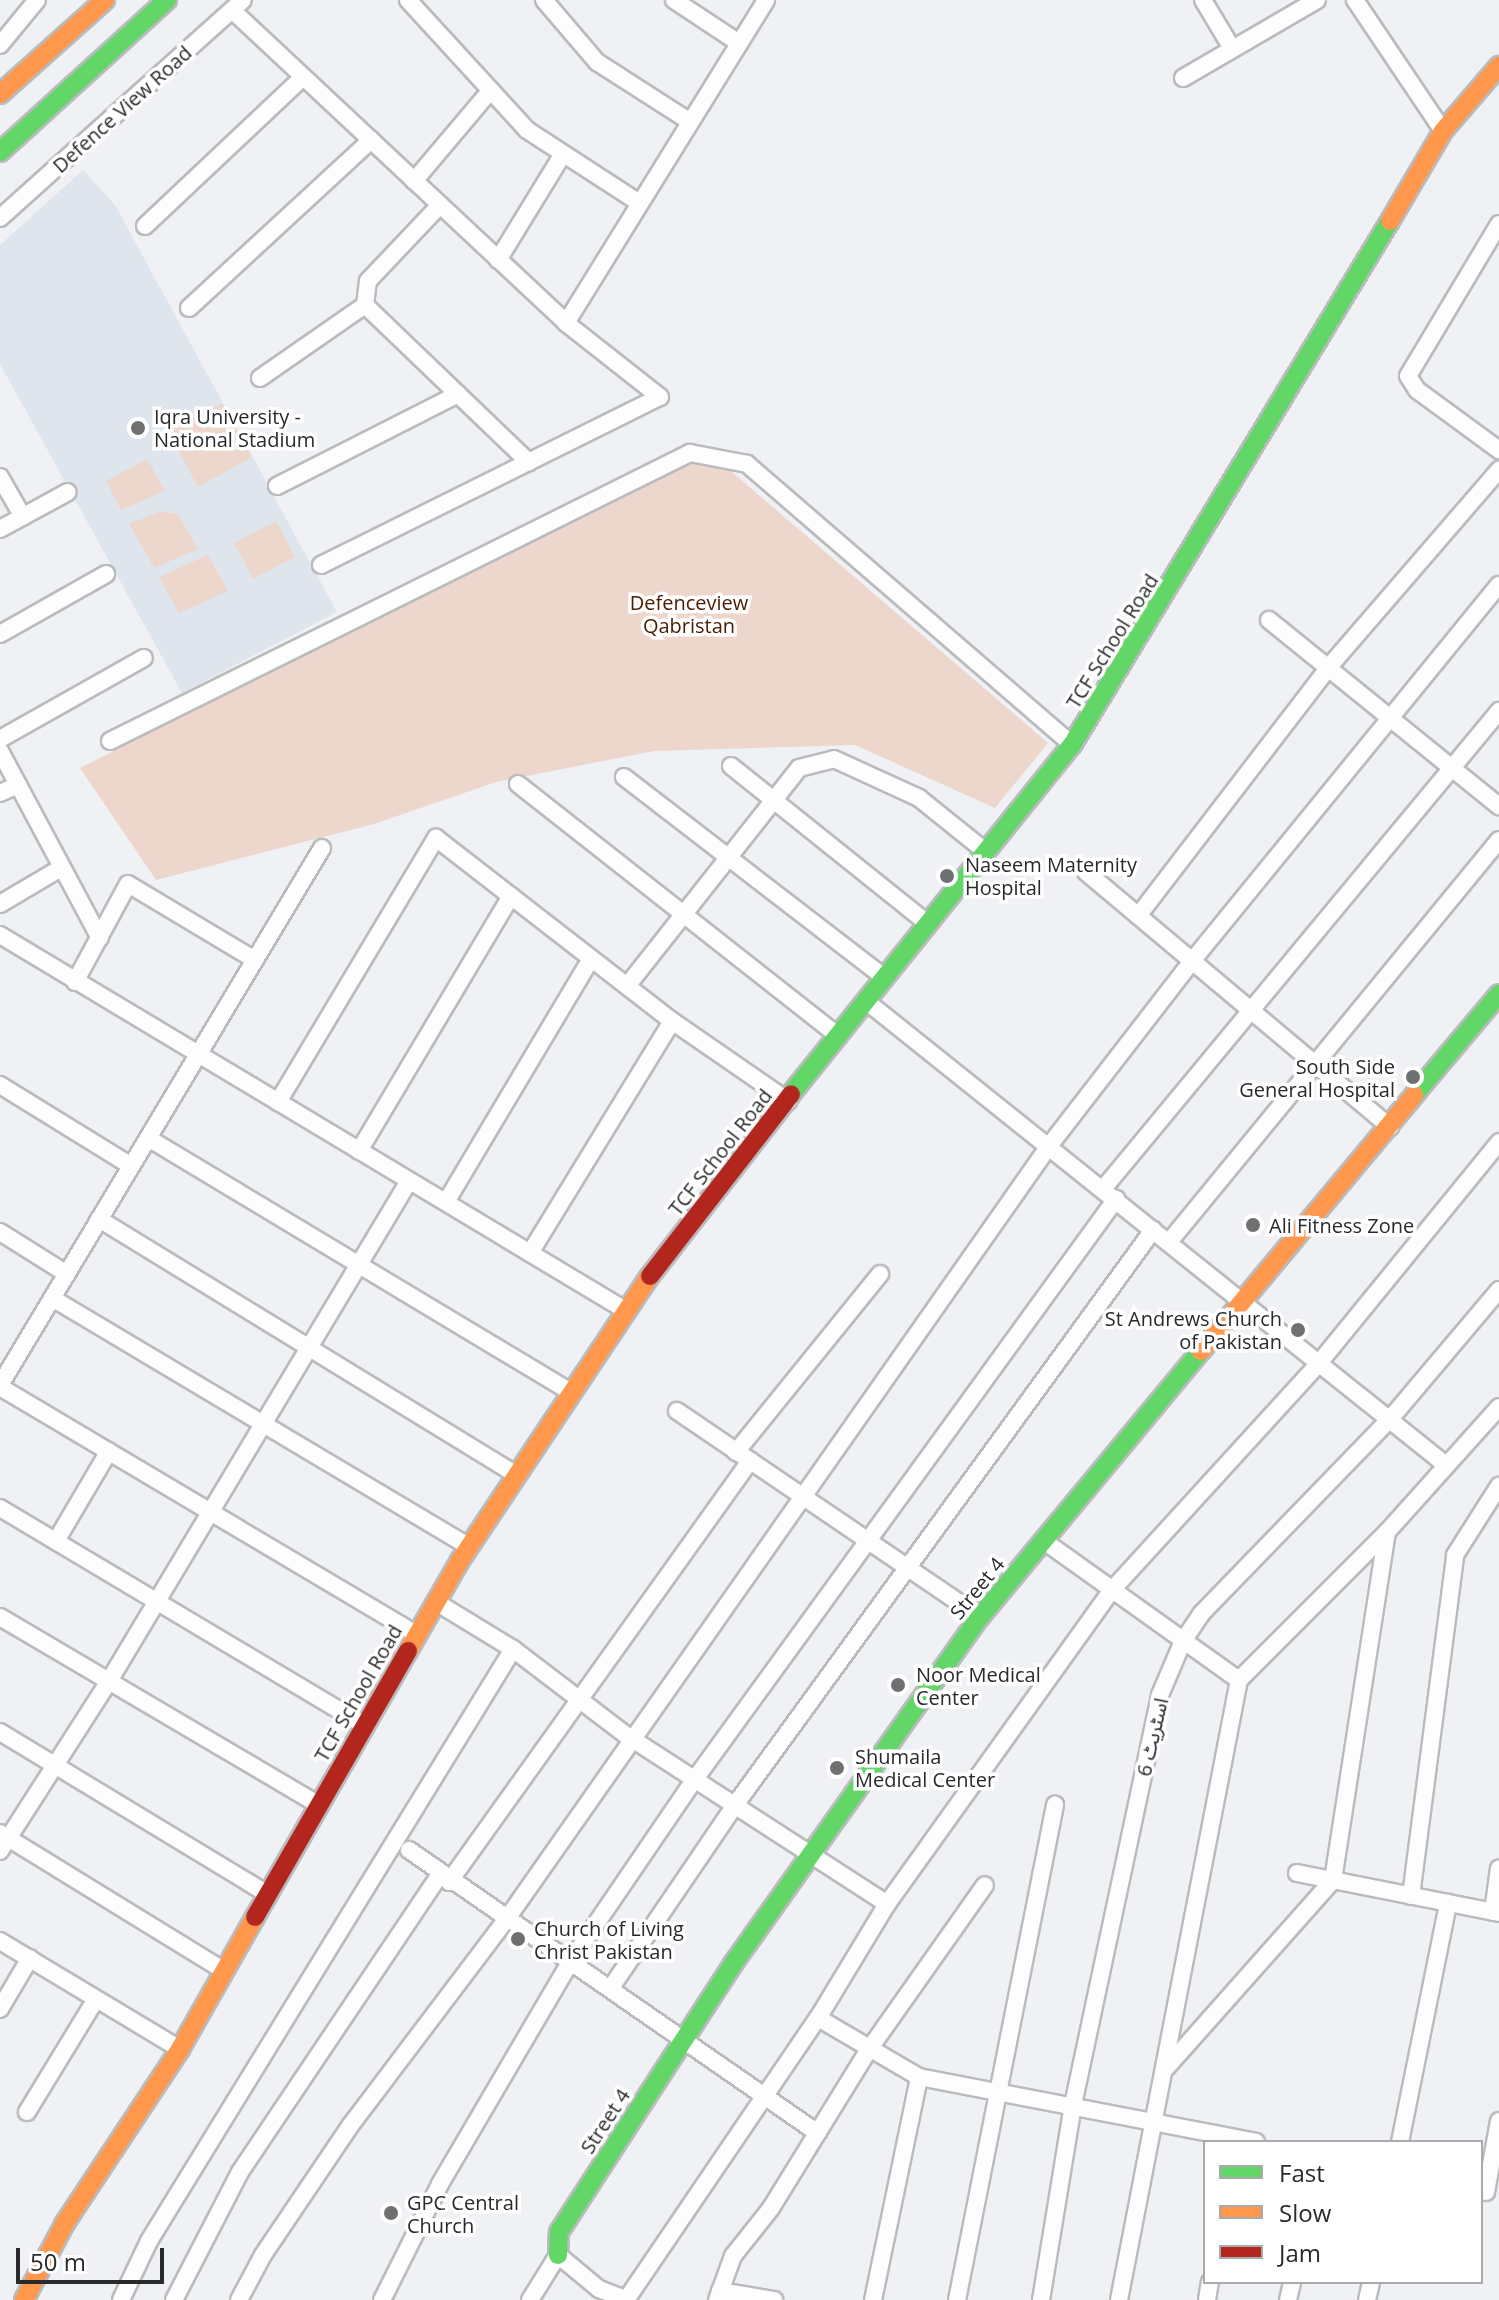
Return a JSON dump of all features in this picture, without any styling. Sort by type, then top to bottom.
[{"type":"street","points":[[0,45],[37,0]]},
{"type":"street","points":[[0,94],[105,0]]},
{"type":"street","points":[[0,152],[167,0]]},
{"type":"street","points":[[408,0],[527,130],[638,202]]},
{"type":"street","points":[[544,0],[597,62],[689,121]]},
{"type":"street","points":[[674,0],[739,43]]},
{"type":"street","points":[[566,323],[638,202],[766,0]]},
{"type":"street","points":[[1203,0],[1227,40]]},
{"type":"street","points":[[1183,78],[1317,0]]},
{"type":"street","points":[[1355,0],[1443,131]]},
{"type":"street","points":[[238,5],[303,77],[498,260],[566,323],[660,397],[321,565]]},
{"type":"street","name":"Defence View Road","points":[[0,218],[238,5]]},
{"type":"street","name":"TCF School Road","points":[[24,2300],[65,2223],[180,2049],[436,1602],[516,1475],[625,1310],[837,1035],[871,1005],[882,976],[1072,745],[1252,456],[1443,131],[1499,66]]},
{"type":"street","points":[[145,226],[303,77]]},
{"type":"street","points":[[414,181],[491,90]]},
{"type":"street","points":[[189,308],[371,140]]},
{"type":"street","points":[[498,260],[563,154]]},
{"type":"street","points":[[260,378],[365,305],[368,281],[440,205]]},
{"type":"street","points":[[1499,224],[1408,376],[1417,390],[1499,450]]},
{"type":"street","points":[[365,305],[529,462]]},
{"type":"street","points":[[277,486],[458,394]]},
{"type":"street","points":[[110,741],[690,453],[747,464],[1072,745]]},
{"type":"street","points":[[1138,916],[1328,668],[1499,470]]},
{"type":"street","points":[[0,477],[23,517]]},
{"type":"street","points":[[0,529],[68,492]]},
{"type":"street","points":[[0,634],[106,574]]},
{"type":"street","points":[[239,2300],[263,2255],[350,2126],[506,1920],[806,1497],[910,1338],[1049,1146],[1192,961],[1499,585]]},
{"type":"street","points":[[1269,620],[1499,806]]},
{"type":"street","points":[[0,739],[144,658]]},
{"type":"street","points":[[382,2300],[440,2184],[570,1962],[695,1779],[1109,1194],[1252,1011],[1499,711]]},
{"type":"street","points":[[0,751],[100,938]]},
{"type":"street","points":[[627,986],[680,913],[730,860],[799,768],[834,759],[919,798],[985,851]]},
{"type":"street","points":[[731,766],[926,922]]},
{"type":"street","points":[[624,777],[882,976]]},
{"type":"street","points":[[518,784],[837,1035]]},
{"type":"street","points":[[0,793],[18,785]]},
{"type":"street","points":[[278,1102],[436,838],[672,1021],[788,1101]]},
{"type":"street","points":[[1169,1242],[1499,840]]},
{"type":"street","points":[[322,848],[0,1386],[417,1635]]},
{"type":"street","points":[[0,904],[61,868]]},
{"type":"street","points":[[1086,872],[1390,1127]]},
{"type":"street","points":[[75,982],[128,884],[255,960]]},
{"type":"street","points":[[359,1151],[511,896]]},
{"type":"street","points":[[0,935],[625,1310]]},
{"type":"street","points":[[446,1202],[591,959]]},
{"type":"street","name":"Street 4","points":[[558,2255],[559,2232],[685,2039],[811,1854],[980,1617],[1246,1304],[1499,994]]},
{"type":"street","points":[[871,1005],[1446,1465]]},
{"type":"street","points":[[530,1253],[672,1021]]},
{"type":"street","points":[[0,1085],[131,1166]]},
{"type":"street","points":[[148,1138],[571,1392]]},
{"type":"street","points":[[530,2300],[558,2255],[599,2289],[627,2300],[818,2018],[887,1904],[1112,1590],[1319,1363],[1499,1142]]},
{"type":"street","points":[[224,1971],[3,1841],[109,1681],[208,1510],[409,1181]]},
{"type":"street","points":[[99,1219],[310,1345],[516,1475]]},
{"type":"street","points":[[610,1989],[735,1805],[1153,1230]]},
{"type":"street","points":[[0,1232],[67,1274]]},
{"type":"street","points":[[174,2300],[240,2172],[444,1878],[581,1697],[743,1457],[880,1274]]},
{"type":"street","name":"اسٹریٹ 6","points":[[1041,2300],[1073,2105],[1160,1695],[1183,1641],[1201,1614],[1390,1419],[1499,1290]]},
{"type":"street","points":[[52,1298],[469,1547]]},
{"type":"street","points":[[677,1411],[868,1537],[980,1617]]},
{"type":"street","points":[[1119,2300],[1157,2122],[1239,1680],[1387,1532],[1446,1465],[1495,1418]]},
{"type":"street","points":[[56,1541],[109,1451]]},
{"type":"street","points":[[1411,1896],[1455,1555],[1499,1486]]},
{"type":"street","points":[[0,1508],[365,1726]]},
{"type":"street","points":[[1166,2069],[1333,1880],[1387,1532]]},
{"type":"street","points":[[1044,1541],[1239,1680]]},
{"type":"street","points":[[436,1602],[513,1649],[633,1739],[887,1904]]},
{"type":"street","points":[[0,1617],[319,1805]]},
{"type":"street","points":[[121,2300],[163,2218],[513,1649]]},
{"type":"street","points":[[0,1732],[268,1894]]},
{"type":"street","points":[[957,2300],[1055,1805]]},
{"type":"street","points":[[409,1850],[444,1878],[685,2039],[818,2133]]},
{"type":"street","points":[[1297,1873],[1496,1912],[1499,1868]]},
{"type":"street","points":[[774,2300],[718,2296],[733,2256],[818,2133],[870,2048],[985,1885]]},
{"type":"street","points":[[1400,2140],[1448,1903]]},
{"type":"street","points":[[0,1941],[180,2049]]},
{"type":"street","points":[[0,2009],[30,1958]]},
{"type":"street","points":[[27,2112],[96,1999]]},
{"type":"street","points":[[818,2018],[919,2077],[998,2090],[1237,2140]]},
{"type":"street","points":[[873,2300],[919,2077]]},
{"type":"street","points":[[1489,2193],[1499,2121]]},
{"type":"shaded area","name":"Iqra University - National Stadium","points":[[83,170],[115,205],[337,612],[182,693],[0,364],[0,245]]},
{"type":"green space","points":[[222,403],[252,457],[198,487],[168,432]]},
{"type":"green space","points":[[147,459],[165,491],[121,510],[106,481]]},
{"type":"green space","name":"Defenceview Qabristan","points":[[694,460],[718,460],[1048,743],[995,808],[855,745],[654,751],[496,782],[374,824],[156,880],[80,768]]},
{"type":"green space","points":[[161,511],[178,514],[198,549],[154,568],[129,524]]},
{"type":"green space","points":[[276,521],[295,557],[253,579],[234,543]]},
{"type":"green space","points":[[208,555],[228,591],[179,613],[159,577]]},
{"type":"traffic: fast","points":[[0,152],[167,0]]},
{"type":"traffic: fast","points":[[791,1094],[1072,745],[1390,221]]},
{"type":"traffic: fast","points":[[1414,1095],[1499,994]]},
{"type":"traffic: fast","points":[[558,2255],[559,2232],[733,1964],[980,1617],[1201,1351]]},
{"type":"traffic: slow","points":[[0,94],[105,0]]},
{"type":"traffic: slow","points":[[1390,221],[1443,131],[1499,66]]},
{"type":"traffic: slow","points":[[1201,1351],[1414,1095]]},
{"type":"traffic: slow","points":[[408,1651],[461,1559],[650,1276]]},
{"type":"traffic: slow","points":[[24,2300],[65,2223],[180,2049],[255,1917]]},
{"type":"traffic: jam","points":[[650,1276],[791,1094]]},
{"type":"traffic: jam","points":[[255,1917],[408,1651]]},
{"type":"place","name":"Iqra University - National Stadium","points":[[138,428]]},
{"type":"place","name":"Naseem Maternity Hospital","points":[[947,876]]},
{"type":"place","name":"South Side General Hospital","points":[[1413,1077]]},
{"type":"place","name":"Ali Fitness Zone","points":[[1253,1225]]},
{"type":"place","name":"St Andrews Church of Pakistan","points":[[1298,1330]]},
{"type":"place","name":"Noor Medical Center","points":[[898,1685]]},
{"type":"place","name":"Shumaila Medical Center","points":[[837,1768]]},
{"type":"place","name":"Church of Living Christ Pakistan","points":[[518,1939]]},
{"type":"place","name":"GPC Central Church","points":[[391,2213]]}]
